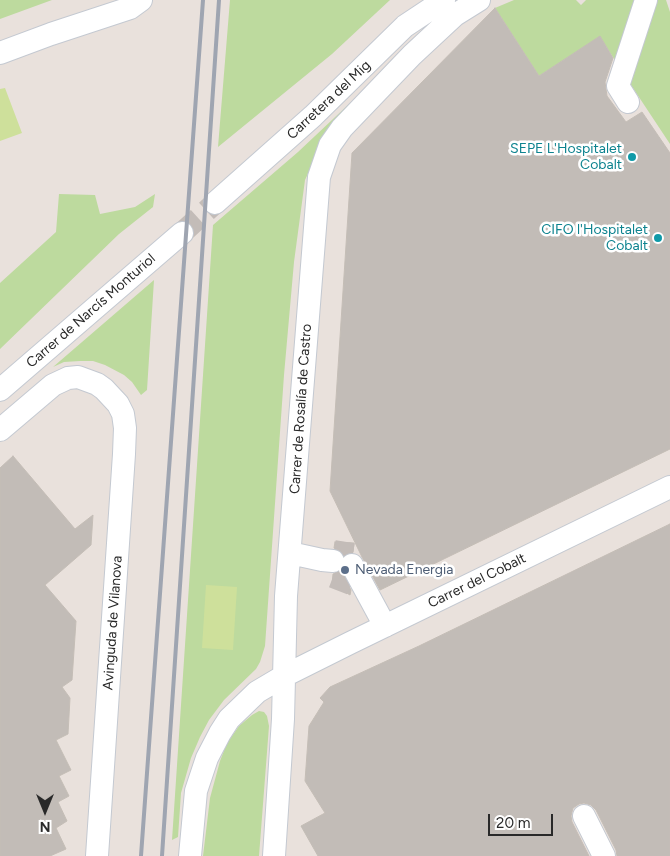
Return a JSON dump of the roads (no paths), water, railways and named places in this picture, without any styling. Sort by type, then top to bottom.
[{"type":"street","points":[[405,26],[424,0]]},
{"type":"street","name":"Carretera del Mig","points":[[215,203],[314,116],[405,26],[444,0]]},
{"type":"street","name":"Carretera del Mig","points":[[330,145],[342,128],[412,56],[456,15],[479,0]]},
{"type":"street","points":[[628,102],[618,86],[646,0]]},
{"type":"street","points":[[0,53],[123,6]]},
{"type":"street","name":"Carrer de Rosalía de Castro","points":[[274,856],[280,767],[286,596],[317,192],[319,177],[330,145]]},
{"type":"street","name":"Carrer de Narcís Monturiol","points":[[0,390],[182,233]]},
{"type":"street","name":"Avinguda de Vilanova","points":[[0,430],[53,385],[62,380],[78,378],[97,384],[110,394],[120,409],[125,428],[97,856]]},
{"type":"street","name":"Carrer del Cobalt","points":[[284,676],[670,487]]},
{"type":"street","points":[[290,553],[343,568],[385,626]]},
{"type":"street","points":[[190,856],[196,791],[207,758],[220,732],[229,719],[257,692],[284,676]]},
{"type":"street","points":[[584,816],[604,856]]},
{"type":"tunnel","points":[[182,233],[215,203]]},
{"type":"tunnel","points":[[334,551],[353,554]]},
{"type":"tunnel","points":[[333,577],[351,584]]},
{"type":"railway","points":[[141,856],[203,0]]},
{"type":"railway","points":[[162,856],[219,0]]},
{"type":"place","name":"SEPE L'Hospitalet Cobalt","points":[[632,157]]},
{"type":"place","name":"CIFO l'Hospitalet Cobalt","points":[[658,238]]},
{"type":"place","name":"Nevada Energia","points":[[345,570]]}]
